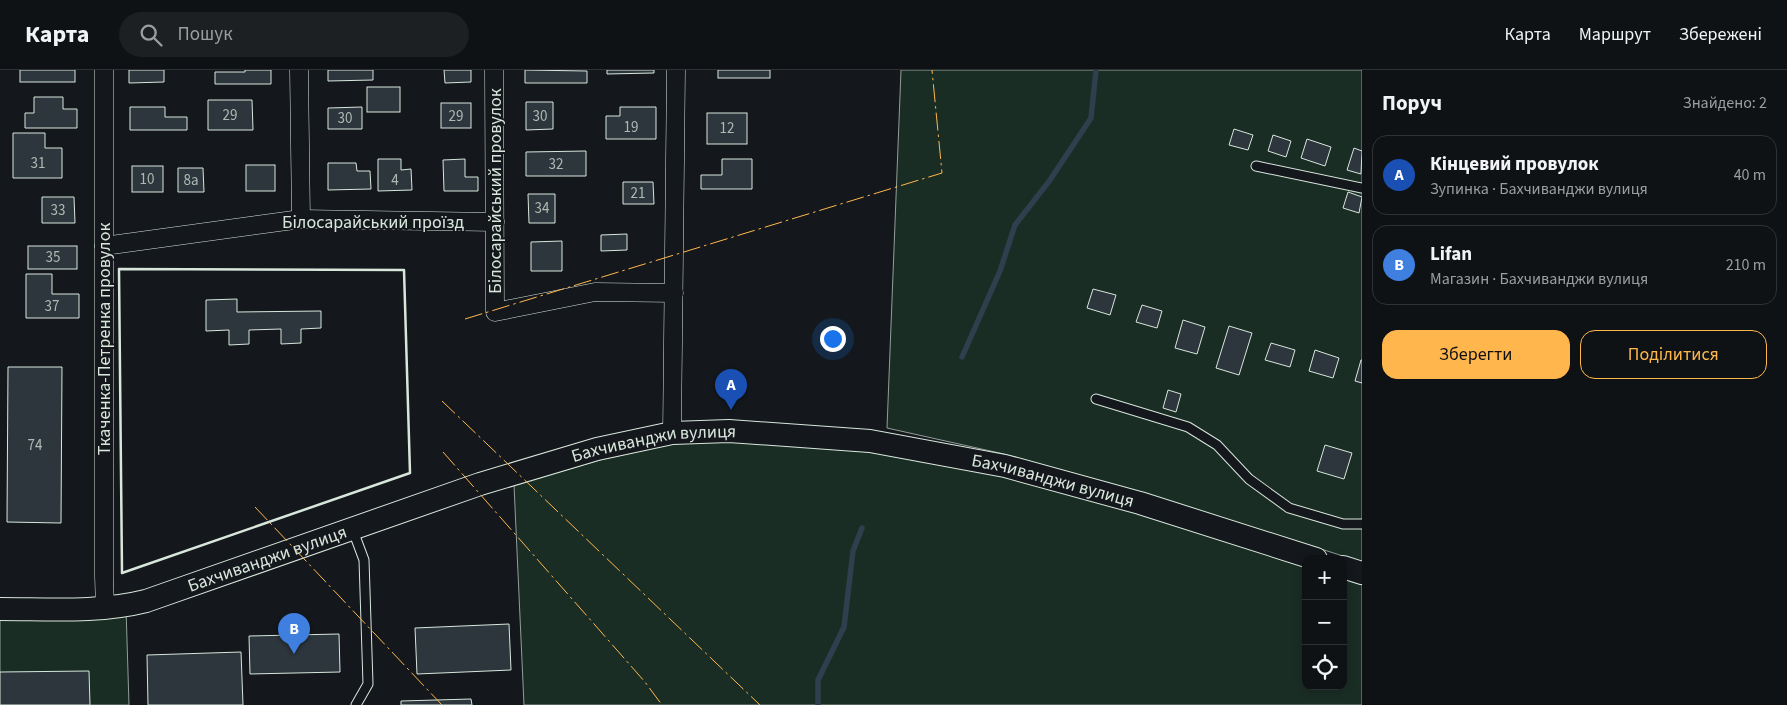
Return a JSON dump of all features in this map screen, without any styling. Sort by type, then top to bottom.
[{"type":"street","name":"Ткаченка-Петренка провулок","points":[[104,70],[104,576],[106,608]]},
{"type":"street","points":[[299,70],[301,219]]},
{"type":"street","name":"Білосарайський провулок","points":[[494,70],[495,312],[595,292],[674,293]]},
{"type":"street","points":[[672,433],[676,70]]},
{"type":"street","name":"Білосарайський проїзд","points":[[104,246],[301,219],[495,222]]},
{"type":"street","name":"Бахчиванджи вулиця","points":[[0,609],[106,608],[146,601],[480,484],[588,452],[672,433],[732,431],[870,441],[1005,466],[1140,503],[1303,555]]},
{"type":"street","points":[[1347,568],[1362,573]]},
{"type":"lane","points":[[1256,166],[1362,188]]},
{"type":"lane","points":[[1096,400],[1188,427],[1217,445],[1249,479],[1289,508],[1343,524],[1362,524]]},
{"type":"lane","points":[[352,528],[364,560],[368,684],[356,705]]},
{"type":"green space","points":[[901,70],[1362,70],[1362,562],[1347,557],[1347,555],[1340,555],[1144,493],[1004,454],[887,428]]},
{"type":"green space","points":[[732,441],[869,452],[1002,476],[1140,514],[1302,566],[1302,690],[1347,690],[1347,580],[1362,585],[1362,705],[524,705],[514,485],[600,460],[672,444]]},
{"type":"green space","points":[[126,608],[129,705],[0,705],[0,620]]},
{"type":"building","points":[[20,70],[75,70],[75,82],[20,82]]},
{"type":"building","points":[[129,70],[164,70],[164,82],[129,83]]},
{"type":"building","points":[[245,70],[271,70],[271,84],[215,84],[215,72],[245,72]]},
{"type":"building","points":[[328,70],[373,70],[373,80],[328,81]]},
{"type":"building","points":[[444,70],[471,70],[471,82],[445,83]]},
{"type":"building","points":[[525,70],[587,71],[587,83],[525,83]]},
{"type":"building","points":[[607,70],[654,70],[654,73],[607,74]]},
{"type":"building","points":[[718,70],[770,70],[770,78],[718,78]]},
{"type":"building","points":[[367,87],[400,87],[400,112],[367,112]]},
{"type":"building","points":[[34,97],[63,97],[63,109],[77,109],[77,128],[25,128],[25,113],[34,113]]},
{"type":"building","points":[[208,100],[252,100],[253,130],[208,130]]},
{"type":"building","points":[[526,102],[553,102],[553,129],[526,130]]},
{"type":"building","points":[[441,103],[471,103],[471,128],[441,128]]},
{"type":"building","points":[[130,107],[165,107],[165,117],[187,117],[187,130],[130,130]]},
{"type":"building","points":[[362,107],[362,129],[328,129],[328,108]]},
{"type":"building","points":[[620,107],[656,107],[656,139],[606,139],[606,116],[620,116]]},
{"type":"building","points":[[707,113],[747,113],[747,144],[707,144]]},
{"type":"building","points":[[1234,129],[1253,135],[1248,150],[1229,145]]},
{"type":"building","points":[[13,133],[45,133],[45,148],[62,148],[62,178],[13,178]]},
{"type":"building","points":[[1273,135],[1291,141],[1286,157],[1268,151]]},
{"type":"building","points":[[1307,139],[1331,147],[1325,166],[1301,158]]},
{"type":"building","points":[[1354,148],[1362,151],[1361,174],[1347,170]]},
{"type":"building","points":[[586,151],[586,176],[526,176],[526,152]]},
{"type":"building","points":[[378,159],[401,159],[401,170],[411,169],[412,190],[378,191]]},
{"type":"building","points":[[465,159],[465,177],[478,177],[478,191],[444,191],[443,160]]},
{"type":"building","points":[[722,159],[752,159],[752,189],[701,189],[701,175],[722,175]]},
{"type":"building","points":[[328,163],[356,163],[357,171],[370,171],[371,189],[328,190]]},
{"type":"building","points":[[246,165],[275,165],[275,191],[246,191]]},
{"type":"building","points":[[132,166],[163,166],[163,192],[132,192]]},
{"type":"building","points":[[178,168],[203,168],[204,192],[178,192]]},
{"type":"building","points":[[623,182],[653,182],[654,204],[623,204]]},
{"type":"building","points":[[1348,192],[1362,197],[1359,213],[1343,208]]},
{"type":"building","points":[[528,194],[555,194],[555,223],[529,223]]},
{"type":"building","points":[[42,197],[74,197],[75,223],[42,223]]},
{"type":"building","points":[[627,234],[627,250],[601,251],[601,235]]},
{"type":"building","points":[[562,241],[562,271],[531,271],[531,242]]},
{"type":"building","points":[[28,246],[77,246],[77,269],[28,269]]},
{"type":"building","points":[[26,274],[52,274],[52,294],[79,294],[79,318],[26,318]]},
{"type":"building","points":[[1093,289],[1116,295],[1110,315],[1087,308]]},
{"type":"building","points":[[237,299],[237,312],[321,311],[321,328],[301,329],[301,343],[281,344],[281,329],[249,330],[249,344],[229,345],[229,330],[206,331],[206,300]]},
{"type":"building","points":[[1142,305],[1162,311],[1157,328],[1136,322]]},
{"type":"building","points":[[1183,320],[1205,327],[1197,354],[1175,348]]},
{"type":"building","points":[[1229,326],[1252,333],[1239,375],[1216,368]]},
{"type":"building","points":[[1271,343],[1295,350],[1290,367],[1265,360]]},
{"type":"building","points":[[1315,350],[1339,358],[1333,378],[1309,371]]},
{"type":"building","points":[[1362,360],[1362,383],[1355,381]]},
{"type":"building","points":[[8,367],[62,367],[61,523],[7,522]]},
{"type":"building","points":[[1168,390],[1181,394],[1176,412],[1163,408]]},
{"type":"building","points":[[1325,445],[1352,453],[1344,479],[1317,471]]},
{"type":"building","points":[[509,624],[511,670],[417,674],[415,628]]},
{"type":"building","points":[[339,634],[340,672],[250,674],[249,636]]},
{"type":"building","points":[[241,652],[243,705],[148,705],[147,655]]},
{"type":"building","points":[[89,671],[90,705],[0,705],[0,672]]},
{"type":"building","points":[[471,699],[472,705],[401,705],[401,701]]},
{"type":"waterway","points":[[962,357],[1000,271],[1015,225],[1050,180],[1091,118],[1096,70]]},
{"type":"waterway","points":[[818,705],[818,680],[844,627],[853,551],[862,528]]},
{"type":"wall","points":[[119,269],[404,270],[410,473],[122,573],[119,269]]},
{"type":"power","points":[[465,319],[942,173],[932,70]]},
{"type":"power","points":[[442,401],[760,705]]},
{"type":"power","points":[[443,452],[645,682],[662,705]]},
{"type":"power","points":[[255,507],[442,705]]},
{"type":"place","name":"Кінцевий провулок","points":[[731,410]]},
{"type":"place","name":"Lifan","points":[[294,654]]}]
